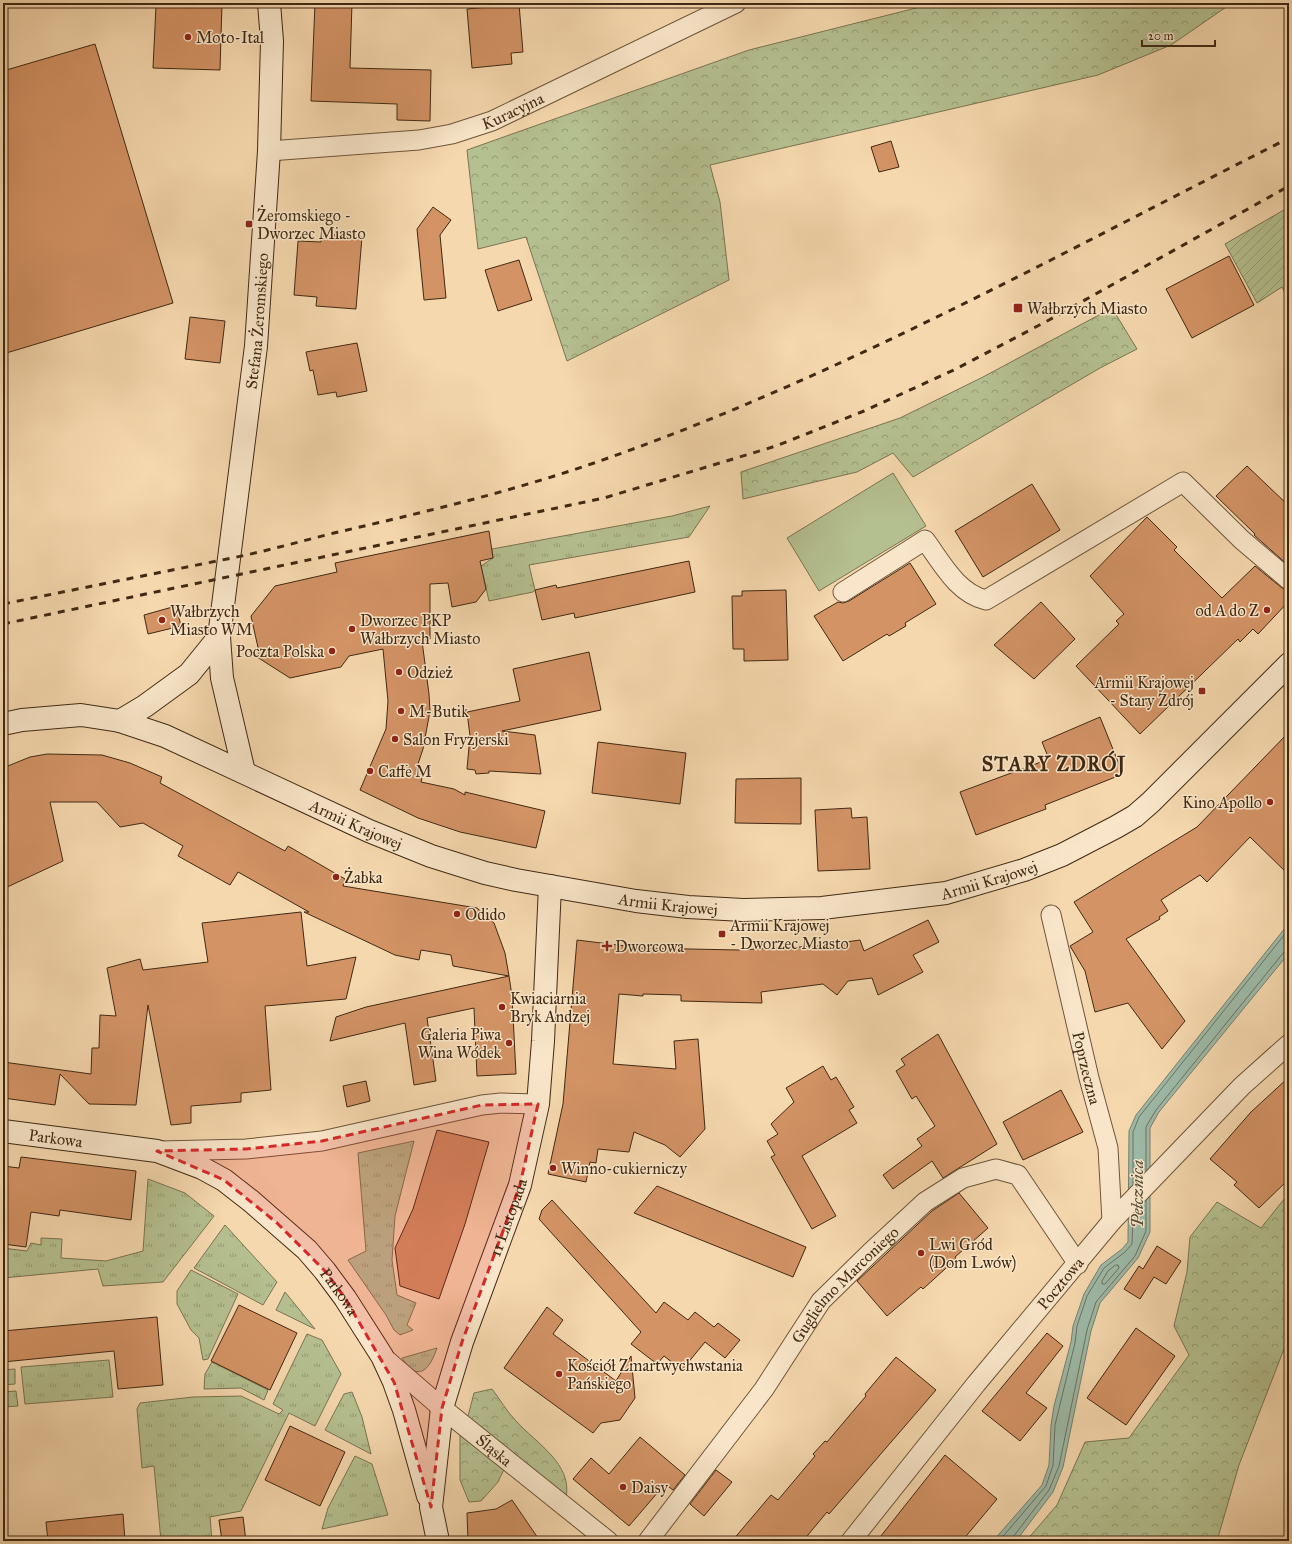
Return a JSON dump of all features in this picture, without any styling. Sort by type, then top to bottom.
[{"type":"main road","name":"Stefana Żeromskiego","points":[[244,772],[222,678],[218,637],[256,346],[269,151],[272,41],[269,3]]},
{"type":"main road","points":[[120,721],[145,706],[189,674],[218,637]]},
{"type":"main road","name":"Armii Krajowej","points":[[3,724],[22,720],[81,715],[120,721],[165,736],[369,831],[431,856],[485,873],[636,901],[743,910],[822,908],[946,893],[1024,870],[1062,855],[1135,816],[1170,785],[1289,664]]},
{"type":"main road","name":"11 Listopada","points":[[438,1541],[431,1507],[442,1408],[462,1342],[520,1185],[538,1104],[543,1041],[550,886]]},
{"type":"main road","name":"Parkowa","points":[[3,1131],[157,1151],[202,1168],[224,1180],[251,1201],[307,1250],[345,1298],[382,1356],[394,1382],[404,1410],[431,1507]]},
{"type":"street","name":"Kuracyjna","points":[[269,151],[419,140],[452,134],[492,121],[736,3]]},
{"type":"street","points":[[843,592],[925,540],[956,582],[974,597],[986,600],[1183,482],[1242,540],[1289,580]]},
{"type":"street","name":"Poprzeczna","points":[[1051,915],[1108,1148],[1116,1217]]},
{"type":"street","name":"Pocztowa","points":[[851,1541],[976,1384],[1116,1217],[1242,1086],[1289,1044]]},
{"type":"street","name":"Parkowa","points":[[157,1151],[246,1149],[322,1141],[482,1106],[501,1104],[538,1104]]},
{"type":"street","name":"Guglielmo Marconiego","points":[[648,1541],[764,1389],[821,1301],[925,1202],[963,1178],[996,1169],[1018,1175],[1078,1264]]},
{"type":"street","name":"Śląska","points":[[382,1356],[442,1408],[608,1541]]},
{"type":"highlighted area","points":[[538,1104],[520,1185],[462,1342],[442,1408],[431,1507],[394,1382],[345,1298],[325,1271],[277,1223],[224,1180],[157,1151],[246,1149],[322,1141],[482,1105]]},
{"type":"green space","points":[[936,3],[1232,3],[1171,45],[1098,75],[710,165],[720,202],[729,280],[567,361],[526,237],[478,249],[467,150],[749,50]]},
{"type":"green space","points":[[1289,207],[1289,300],[1282,287],[1257,303],[1225,244]]},
{"type":"green space","points":[[1112,308],[1137,349],[1100,368],[913,477],[893,453],[857,472],[743,499],[741,472],[900,418],[983,377]]},
{"type":"green space","points":[[893,473],[926,526],[819,591],[787,538]]},
{"type":"green space","points":[[710,506],[689,537],[529,565],[535,590],[533,592],[489,601],[481,566],[493,558],[492,549],[672,516]]},
{"type":"green space","points":[[414,1141],[395,1216],[392,1260],[397,1295],[416,1303],[407,1325],[413,1330],[400,1335],[394,1330],[386,1315],[348,1260],[366,1251],[358,1153]]},
{"type":"green space","points":[[148,1179],[185,1193],[214,1216],[163,1282],[103,1286],[98,1269],[3,1278],[3,1248],[27,1251],[31,1243],[41,1245],[41,1238],[62,1239],[61,1258],[106,1261],[143,1251]]},
{"type":"green space","points":[[1289,1193],[1289,1336],[1239,1465],[1217,1541],[1026,1541],[1057,1505],[1085,1442],[1129,1438],[1189,1355],[1174,1326],[1187,1272],[1190,1237],[1217,1202],[1261,1228]]},
{"type":"green space","points":[[225,1225],[277,1282],[263,1305],[194,1268]]},
{"type":"green space","points":[[191,1270],[238,1294],[208,1359],[203,1360],[199,1338],[191,1330],[177,1304],[177,1291]]},
{"type":"green space","points":[[285,1292],[315,1329],[276,1310]]},
{"type":"green space","points":[[307,1334],[322,1340],[341,1374],[315,1426],[289,1413],[241,1511],[210,1517],[212,1541],[161,1541],[154,1466],[142,1468],[137,1409],[140,1403],[193,1397],[241,1396],[279,1414],[283,1410],[273,1404]]},
{"type":"green space","points":[[437,1348],[431,1362],[423,1371],[418,1372],[413,1370],[402,1358]]},
{"type":"green space","points":[[109,1360],[113,1397],[25,1404],[21,1367]]},
{"type":"green space","points":[[212,1362],[268,1390],[264,1400],[241,1388],[204,1389],[205,1374]]},
{"type":"green space","points":[[15,1369],[15,1384],[3,1385],[3,1370]]},
{"type":"green space","points":[[492,1389],[513,1417],[559,1464],[567,1486],[566,1498],[467,1420],[474,1393]]},
{"type":"green space","points":[[16,1391],[18,1406],[3,1407],[3,1392]]},
{"type":"green space","points":[[352,1392],[362,1417],[371,1454],[325,1430],[344,1394]]},
{"type":"green space","points":[[460,1434],[506,1465],[498,1482],[481,1501],[469,1502],[460,1480]]},
{"type":"green space","points":[[355,1456],[372,1464],[388,1515],[322,1529],[328,1508]]},
{"type":"water","name":"Pełcznica","points":[[1289,923],[1289,953],[1159,1112],[1150,1128],[1150,1232],[1138,1258],[1100,1303],[1091,1331],[1063,1467],[1053,1492],[1016,1541],[993,1541],[1042,1485],[1049,1465],[1051,1425],[1054,1406],[1071,1342],[1073,1326],[1084,1294],[1101,1265],[1122,1249],[1128,1242],[1129,1131],[1136,1115]]},
{"type":"building","name":"Moto-Ital","points":[[179,3],[222,3],[220,70],[153,68],[156,6],[178,7]]},
{"type":"building","points":[[315,3],[352,3],[350,68],[431,70],[430,121],[397,120],[397,104],[311,101]]},
{"type":"building","points":[[519,4],[523,52],[511,53],[512,64],[472,68],[467,9]]},
{"type":"building","points":[[95,44],[173,303],[3,354],[3,71]]},
{"type":"building","points":[[891,141],[899,167],[879,172],[871,147]]},
{"type":"building","points":[[433,207],[451,220],[440,235],[446,298],[424,300],[417,229]]},
{"type":"building","points":[[322,234],[362,237],[356,309],[316,306],[317,297],[294,295],[298,241],[321,242]]},
{"type":"building","points":[[1229,256],[1254,305],[1192,338],[1166,289]]},
{"type":"building","points":[[519,260],[532,300],[498,311],[485,270]]},
{"type":"building","points":[[190,317],[225,321],[220,363],[185,359]]},
{"type":"building","points":[[357,343],[367,391],[337,397],[336,392],[318,395],[313,370],[310,371],[306,352]]},
{"type":"building","points":[[1247,466],[1289,506],[1289,566],[1254,535],[1255,534],[1216,496]]},
{"type":"building","points":[[1032,484],[1060,530],[983,577],[955,531]]},
{"type":"building","points":[[1147,517],[1177,547],[1174,550],[1222,598],[1255,566],[1282,588],[1289,591],[1289,601],[1258,634],[1253,629],[1240,642],[1238,639],[1140,734],[1076,666],[1119,624],[1116,621],[1124,614],[1090,576]]},
{"type":"building","points":[[489,531],[493,558],[480,561],[486,589],[476,602],[452,607],[448,583],[430,584],[430,639],[422,641],[430,711],[423,749],[416,770],[423,774],[421,782],[454,789],[465,795],[465,792],[545,811],[536,848],[460,832],[418,818],[360,790],[386,729],[388,701],[383,649],[349,656],[341,667],[290,678],[257,657],[259,652],[251,616],[275,586],[337,572],[335,563]]},
{"type":"building","points":[[689,561],[695,592],[575,618],[574,613],[542,620],[535,590],[556,585],[557,588]]},
{"type":"building","points":[[910,563],[936,604],[905,623],[906,626],[889,636],[887,634],[843,661],[814,616],[838,602],[843,603],[849,601]]},
{"type":"building","points":[[786,590],[788,660],[744,661],[744,649],[733,649],[732,596],[742,596],[742,591]]},
{"type":"building","points":[[1041,602],[1075,639],[1034,679],[994,645]]},
{"type":"building","name":"Wałbrzych Miasto WM","points":[[176,606],[181,626],[148,634],[144,615]]},
{"type":"building","points":[[589,652],[601,710],[502,731],[535,735],[541,774],[489,771],[489,773],[476,774],[475,770],[467,769],[470,736],[467,712],[520,701],[513,669]]},
{"type":"building","points":[[1100,717],[1123,774],[1045,805],[1046,809],[976,835],[960,792],[1049,759],[1042,742]]},
{"type":"building","points":[[1289,732],[1289,875],[1250,837],[1207,882],[1200,875],[1161,900],[1168,911],[1159,917],[1160,919],[1126,939],[1185,1021],[1162,1049],[1128,1003],[1095,1012],[1085,971],[1070,946],[1093,932],[1074,902],[1197,827]]},
{"type":"building","points":[[598,742],[686,753],[680,804],[592,793]]},
{"type":"building","points":[[47,754],[102,755],[130,763],[162,777],[160,783],[285,851],[288,846],[345,879],[343,886],[477,908],[494,923],[505,953],[509,976],[453,966],[451,955],[421,950],[419,960],[395,955],[304,912],[309,912],[238,872],[230,885],[178,856],[183,846],[143,823],[120,827],[97,802],[50,802],[63,861],[3,889],[3,768],[30,757]]},
{"type":"building","points":[[801,778],[801,824],[735,823],[736,779]]},
{"type":"building","points":[[851,808],[852,818],[867,817],[870,869],[818,871],[815,810]]},
{"type":"building","points":[[301,912],[307,966],[356,957],[346,999],[265,1006],[271,1090],[241,1093],[241,1102],[191,1106],[191,1123],[171,1125],[148,1005],[136,1105],[89,1104],[60,1074],[55,1105],[3,1098],[3,1062],[91,1074],[92,1048],[99,1048],[100,1015],[116,1016],[107,968],[140,959],[143,970],[208,962],[202,923]]},
{"type":"building","points":[[928,920],[939,942],[913,955],[923,972],[878,995],[872,978],[848,981],[837,995],[823,984],[761,992],[762,1003],[681,1001],[681,995],[643,994],[643,996],[619,994],[613,1064],[676,1069],[674,1041],[698,1039],[705,1129],[680,1157],[665,1145],[634,1132],[629,1152],[598,1149],[596,1163],[590,1162],[586,1182],[548,1174],[563,1104],[577,940],[642,948],[738,950],[818,946],[860,940],[864,951]]},
{"type":"building","points":[[509,976],[512,996],[516,1074],[477,1076],[474,1008],[427,1018],[436,1081],[414,1085],[405,1023],[330,1041],[336,1017],[366,1007]]},
{"type":"building","points":[[938,1034],[997,1144],[943,1178],[932,1161],[893,1189],[883,1175],[922,1146],[917,1139],[935,1126],[916,1096],[912,1099],[896,1071],[905,1065],[901,1059]]},
{"type":"building","points":[[823,1066],[831,1080],[836,1077],[854,1107],[849,1110],[857,1123],[802,1156],[836,1216],[812,1229],[771,1157],[775,1155],[767,1141],[778,1134],[771,1124],[794,1102],[786,1088]]},
{"type":"building","points":[[1289,1077],[1289,1179],[1259,1208],[1234,1185],[1237,1182],[1210,1159],[1251,1112]]},
{"type":"building","points":[[366,1081],[370,1101],[347,1107],[343,1086]]},
{"type":"building","points":[[1061,1090],[1083,1132],[1023,1160],[1003,1122]]},
{"type":"building","points":[[437,1130],[489,1142],[465,1224],[439,1299],[400,1286],[395,1248],[413,1209]]},
{"type":"building","points":[[21,1157],[136,1171],[131,1220],[60,1210],[59,1216],[31,1212],[26,1247],[3,1244],[3,1166],[19,1168]]},
{"type":"building","points":[[657,1186],[806,1247],[793,1277],[634,1213]]},
{"type":"building","name":"Lwi Gród (Dom Lwów)","points":[[959,1193],[988,1228],[955,1257],[956,1259],[923,1289],[921,1287],[887,1316],[857,1281],[932,1211]]},
{"type":"building","points":[[552,1200],[656,1313],[664,1302],[688,1320],[695,1312],[714,1327],[718,1323],[740,1340],[725,1358],[705,1342],[682,1370],[664,1356],[657,1364],[631,1344],[641,1332],[539,1219],[542,1210]]},
{"type":"building","points":[[1157,1246],[1181,1261],[1166,1284],[1154,1277],[1140,1299],[1124,1289],[1139,1266],[1143,1269]]},
{"type":"building","points":[[239,1305],[297,1333],[270,1390],[211,1361]]},
{"type":"building","name":"Kościół Zmartwychwstania Pańskiego","points":[[547,1307],[563,1320],[553,1334],[616,1381],[631,1356],[635,1398],[620,1420],[601,1423],[593,1433],[504,1368]]},
{"type":"building","points":[[157,1317],[163,1385],[118,1389],[114,1351],[3,1362],[3,1331]]},
{"type":"building","points":[[1136,1328],[1175,1356],[1126,1425],[1087,1398]]},
{"type":"building","points":[[1047,1333],[1063,1346],[1026,1393],[1047,1408],[1020,1441],[982,1411]]},
{"type":"building","points":[[896,1357],[936,1390],[829,1514],[827,1512],[803,1541],[732,1541],[771,1495],[778,1500],[815,1456],[813,1454],[825,1441],[827,1442],[866,1396],[865,1394]]},
{"type":"building","points":[[290,1426],[345,1452],[320,1506],[265,1480]]},
{"type":"building","name":"Daisy","points":[[640,1437],[685,1475],[673,1490],[665,1484],[629,1526],[573,1479],[591,1458],[609,1474]]},
{"type":"building","points":[[945,1455],[997,1499],[962,1541],[877,1541]]},
{"type":"building","points":[[716,1470],[732,1482],[704,1516],[690,1504]]},
{"type":"building","points":[[512,1500],[540,1541],[468,1541],[467,1513],[496,1509]]},
{"type":"building","points":[[123,1514],[125,1541],[48,1541],[46,1522]]},
{"type":"building","points":[[243,1517],[246,1541],[222,1541],[219,1520]]},
{"type":"railway","points":[[3,604],[267,550],[465,501],[562,474],[594,463],[684,430],[773,393],[860,354],[1033,269],[1289,138]]},
{"type":"railway","points":[[3,624],[604,498],[776,446],[864,411],[956,369],[1049,320],[1289,186]]},
{"type":"place","name":"Moto-Ital","points":[[188,37]]},
{"type":"place","name":"Żeromskiego - Dworzec Miasto","points":[[249,224]]},
{"type":"place","name":"Wałbrzych Miasto","points":[[1018,308]]},
{"type":"place","name":"od A do Z","points":[[1267,610]]},
{"type":"place","name":"Wałbrzych Miasto WM","points":[[162,620]]},
{"type":"place","name":"Dworzec PKP Wałbrzych Miasto","points":[[352,629]]},
{"type":"place","name":"Poczta Polska","points":[[332,651]]},
{"type":"place","name":"Odzież","points":[[399,672]]},
{"type":"place","name":"Armii Krajowej - Stary Zdrój","points":[[1202,691]]},
{"type":"place","name":"M-Butik","points":[[401,711]]},
{"type":"place","name":"Salon Fryzjerski","points":[[395,739]]},
{"type":"place","name":"Caffe M","points":[[370,771]]},
{"type":"place","name":"Kino Apollo","points":[[1270,802]]},
{"type":"place","name":"Żabka","points":[[336,877]]},
{"type":"place","name":"Odido","points":[[457,914]]},
{"type":"place","name":"Armii Krajowej - Dworzec Miasto","points":[[722,934]]},
{"type":"place","name":"Dworcowa","points":[[607,946]]},
{"type":"place","name":"Kwiaciarnia Bryk Andzej","points":[[502,1007]]},
{"type":"place","name":"Galeria Piwa Wina Wódek","points":[[509,1043]]},
{"type":"place","name":"Winno-cukierniczy","points":[[553,1168]]},
{"type":"place","name":"Lwi Gród (Dom Lwów)","points":[[921,1253]]},
{"type":"place","name":"Kościół Zmartwychwstania Pańskiego","points":[[559,1374]]},
{"type":"place","name":"Daisy","points":[[623,1487]]},
{"type":"district","name":"STARY ZDRÓJ","points":[[1054,764]]}]
